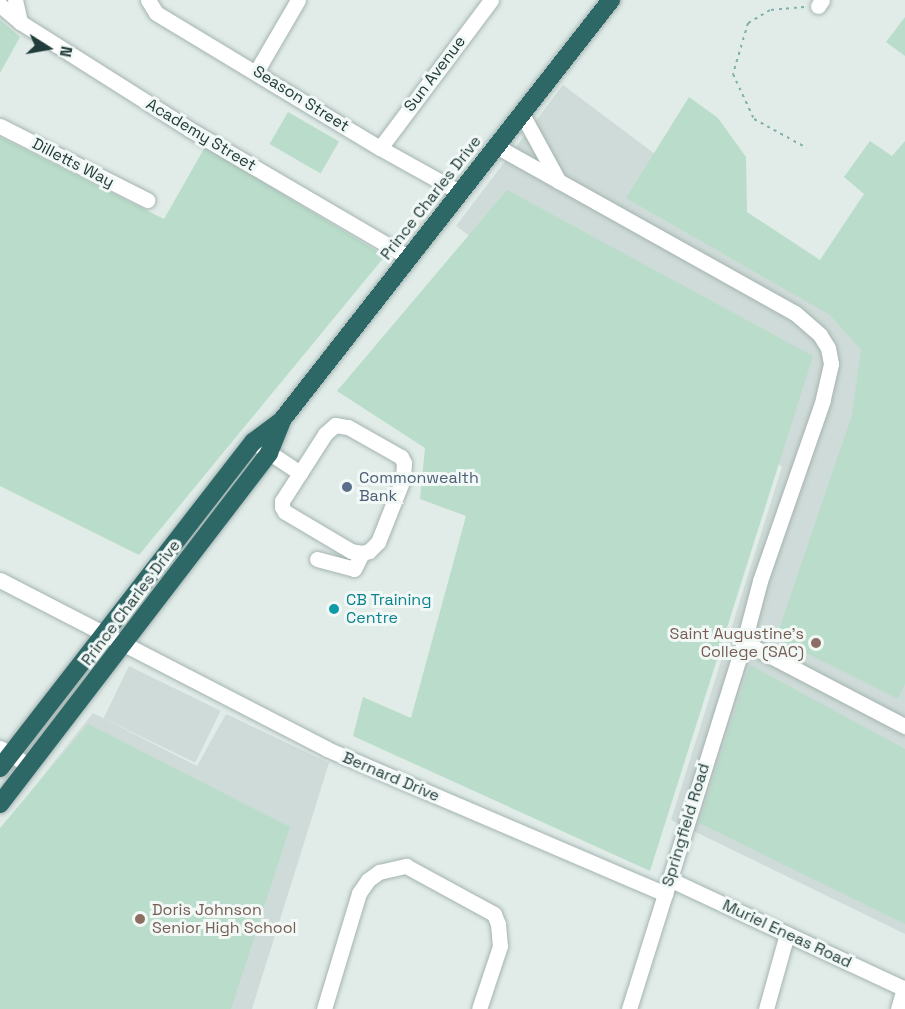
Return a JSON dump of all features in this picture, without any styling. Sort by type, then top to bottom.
[{"type":"highway","name":"Prince Charles Drive","points":[[4,757],[253,442],[282,420],[611,0]]},
{"type":"highway","name":"Prince Charles Drive","points":[[0,804],[269,453],[282,420]]},
{"type":"street","points":[[15,0],[20,22]]},
{"type":"street","name":"Season Street","points":[[148,0],[156,13],[380,148],[459,192]]},
{"type":"street","points":[[256,72],[298,0]]},
{"type":"street","name":"Sun Avenue","points":[[380,148],[491,0]]},
{"type":"street","name":"Academy Street","points":[[0,4],[20,22],[189,129],[408,257]]},
{"type":"street","points":[[522,114],[559,182]]},
{"type":"street","name":"Dilletts Way","points":[[0,126],[147,200]]},
{"type":"street","name":"Springfield Road","points":[[496,146],[795,313],[820,335],[828,348],[831,364],[829,381],[760,581],[744,642],[629,1009]]},
{"type":"street","points":[[335,425],[348,427],[401,457],[404,463],[403,479],[378,542],[369,551],[362,553],[351,551],[283,510],[282,501],[300,473],[325,434],[335,425]]},
{"type":"street","points":[[253,442],[300,473]]},
{"type":"street","points":[[317,559],[354,569],[362,553]]},
{"type":"street","name":"Bernard Drive","points":[[0,580],[105,632],[327,749],[667,887]]},
{"type":"street","points":[[744,642],[789,668],[905,726]]},
{"type":"street","points":[[4,757],[30,766]]},
{"type":"street","points":[[324,1009],[360,893],[368,880],[379,872],[406,866],[494,914],[498,924],[500,946],[479,1009]]},
{"type":"street","name":"Muriel Eneas Road","points":[[667,887],[788,934],[905,988]]},
{"type":"street","points":[[766,1009],[788,934]]},
{"type":"street","points":[[898,1009],[905,988]]},
{"type":"path","points":[[807,148],[754,119],[733,74],[748,23],[770,10],[820,3]]},
{"type":"shaded area","name":"Saint Augustine's College (SAC)","points":[[563,85],[859,307],[905,229],[905,934],[671,820],[782,467],[456,226]]},
{"type":"shaded area","points":[[129,666],[221,711],[195,763],[104,718]]},
{"type":"shaded area","name":"Doris Johnson Senior High School","points":[[93,713],[197,766],[226,714],[329,763],[252,1009],[0,1009],[0,830]]},
{"type":"green space","points":[[905,17],[905,56],[886,42]]},
{"type":"green space","points":[[0,20],[20,37],[0,73]]},
{"type":"green space","points":[[689,97],[718,118],[746,157],[747,212],[820,260],[864,194],[844,177],[870,141],[892,156],[905,141],[905,684],[898,699],[776,638],[852,415],[861,350],[830,315],[626,198]]},
{"type":"green space","points":[[288,112],[339,142],[321,174],[270,144]]},
{"type":"green space","points":[[0,137],[164,219],[205,147],[385,256],[139,555],[0,486]]},
{"type":"green space","points":[[507,190],[813,356],[650,871],[353,736],[363,697],[411,718],[466,516],[420,499],[425,448],[337,391]]},
{"type":"green space","points":[[750,665],[905,749],[905,924],[699,823]]},
{"type":"green space","name":"Doris Johnson Senior High School","points":[[88,724],[290,827],[231,1009],[0,1009],[0,828]]},
{"type":"place","name":"Commonwealth Bank","points":[[347,487]]},
{"type":"place","name":"CB Training Centre","points":[[334,609]]},
{"type":"place","name":"Saint Augustine's College (SAC)","points":[[816,643]]},
{"type":"place","name":"Doris Johnson Senior High School","points":[[140,919]]}]
